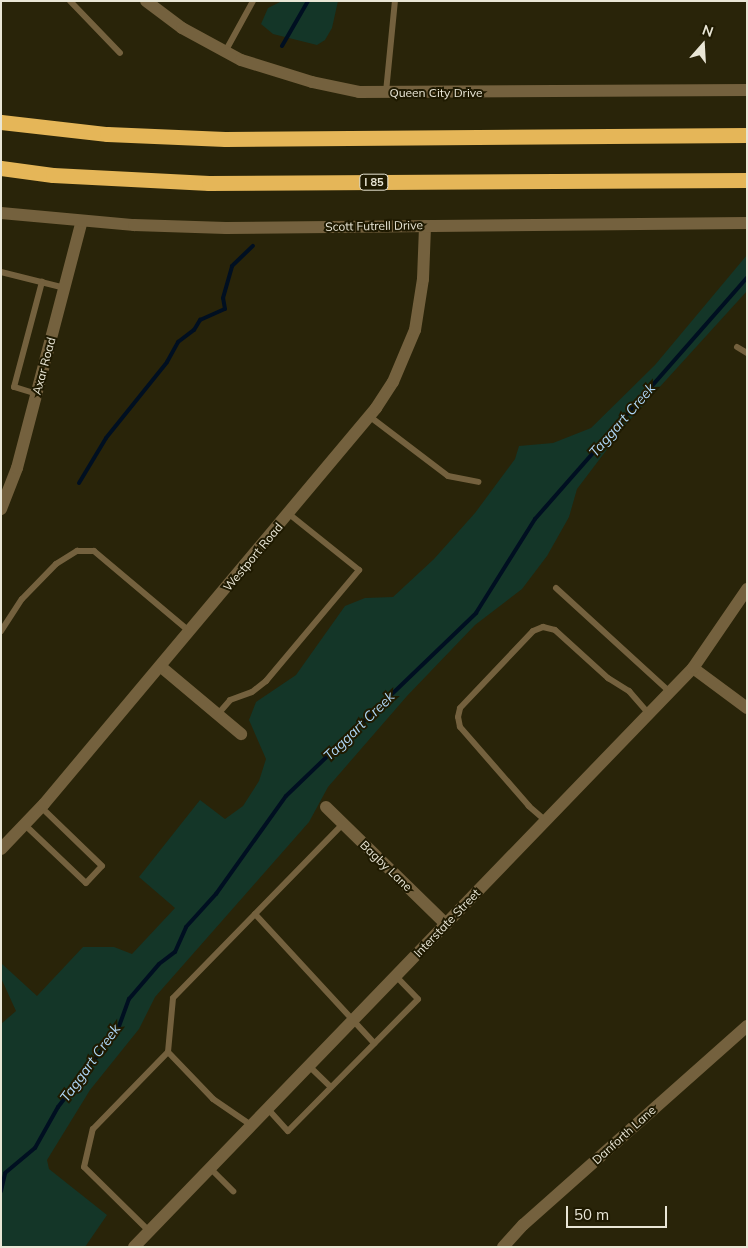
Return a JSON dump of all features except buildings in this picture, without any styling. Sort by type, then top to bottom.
[{"type":"highway","points":[[1,122],[107,134],[225,139],[747,134]]},
{"type":"highway","name":"I 85","points":[[1,168],[53,175],[209,183],[747,180]]},
{"type":"street","name":"Queen City Drive","points":[[146,1],[182,28],[225,52],[312,82],[359,92],[386,94],[747,90]]},
{"type":"street","name":"Scott Futrell Drive","points":[[1,213],[82,221],[226,228],[747,224]]},
{"type":"street","name":"Axar Road","points":[[1,509],[17,468],[82,221]]},
{"type":"street","name":"Westport Road","points":[[1,849],[41,807],[370,416],[393,382],[414,330],[423,279],[425,226]]},
{"type":"street","name":"Interstate Street","points":[[134,1247],[693,668],[747,589]]},
{"type":"street","points":[[160,666],[241,734]]},
{"type":"street","points":[[693,668],[747,708]]},
{"type":"street","name":"Bagby Lane","points":[[326,807],[446,924]]},
{"type":"street","name":"Danforth Lane","points":[[503,1247],[523,1225],[747,1026]]},
{"type":"lane","points":[[70,1],[120,53]]},
{"type":"lane","points":[[225,52],[252,1]]},
{"type":"lane","points":[[386,94],[394,1]]},
{"type":"lane","points":[[1,272],[65,288]]},
{"type":"lane","points":[[37,394],[14,387],[42,282]]},
{"type":"lane","points":[[737,346],[747,353]]},
{"type":"lane","points":[[370,416],[448,476],[478,482]]},
{"type":"lane","points":[[218,714],[230,700],[252,692],[266,681],[359,570],[289,514]]},
{"type":"lane","points":[[1,631],[22,599],[56,564],[77,551],[94,551],[190,632]]},
{"type":"lane","points":[[556,588],[670,692]]},
{"type":"lane","points":[[546,821],[529,806],[460,727],[458,717],[460,708],[533,631],[543,627],[555,630],[608,678],[629,691],[649,714]]},
{"type":"lane","points":[[25,825],[86,883],[102,866],[41,807]]},
{"type":"lane","points":[[149,1231],[84,1167],[93,1129],[168,1052],[173,998],[344,824]]},
{"type":"lane","points":[[255,914],[374,1043]]},
{"type":"lane","points":[[267,1108],[288,1131],[418,998],[396,976]]},
{"type":"lane","points":[[168,1052],[213,1099],[251,1125]]},
{"type":"lane","points":[[309,1066],[331,1087]]},
{"type":"lane","points":[[210,1168],[233,1190]]},
{"type":"green space","points":[[282,1],[338,1],[332,28],[325,40],[317,45],[273,34],[261,24],[268,8]]},
{"type":"green space","points":[[747,255],[747,291],[627,423],[577,489],[569,517],[547,556],[522,589],[475,625],[407,696],[328,787],[309,822],[155,997],[139,1029],[90,1090],[47,1160],[49,1169],[107,1215],[85,1247],[1,1247],[1,1024],[16,1011],[1,978],[1,963],[37,996],[83,947],[114,947],[132,954],[175,908],[139,877],[200,800],[225,819],[243,806],[259,781],[266,759],[249,720],[256,702],[296,675],[345,606],[365,598],[393,597],[434,559],[475,513],[515,459],[519,446],[553,443],[591,428],[655,365]]},
{"type":"waterway","points":[[282,46],[308,1]]},
{"type":"waterway","points":[[79,483],[106,438],[167,362],[178,342],[194,330],[200,320],[225,309],[223,298],[232,266],[253,246]]},
{"type":"waterway","name":"Taggart Creek","points":[[1,1191],[5,1173],[35,1148],[58,1107],[118,1029],[129,999],[159,964],[175,952],[186,927],[216,894],[286,796],[476,613],[535,519],[747,278]]}]
